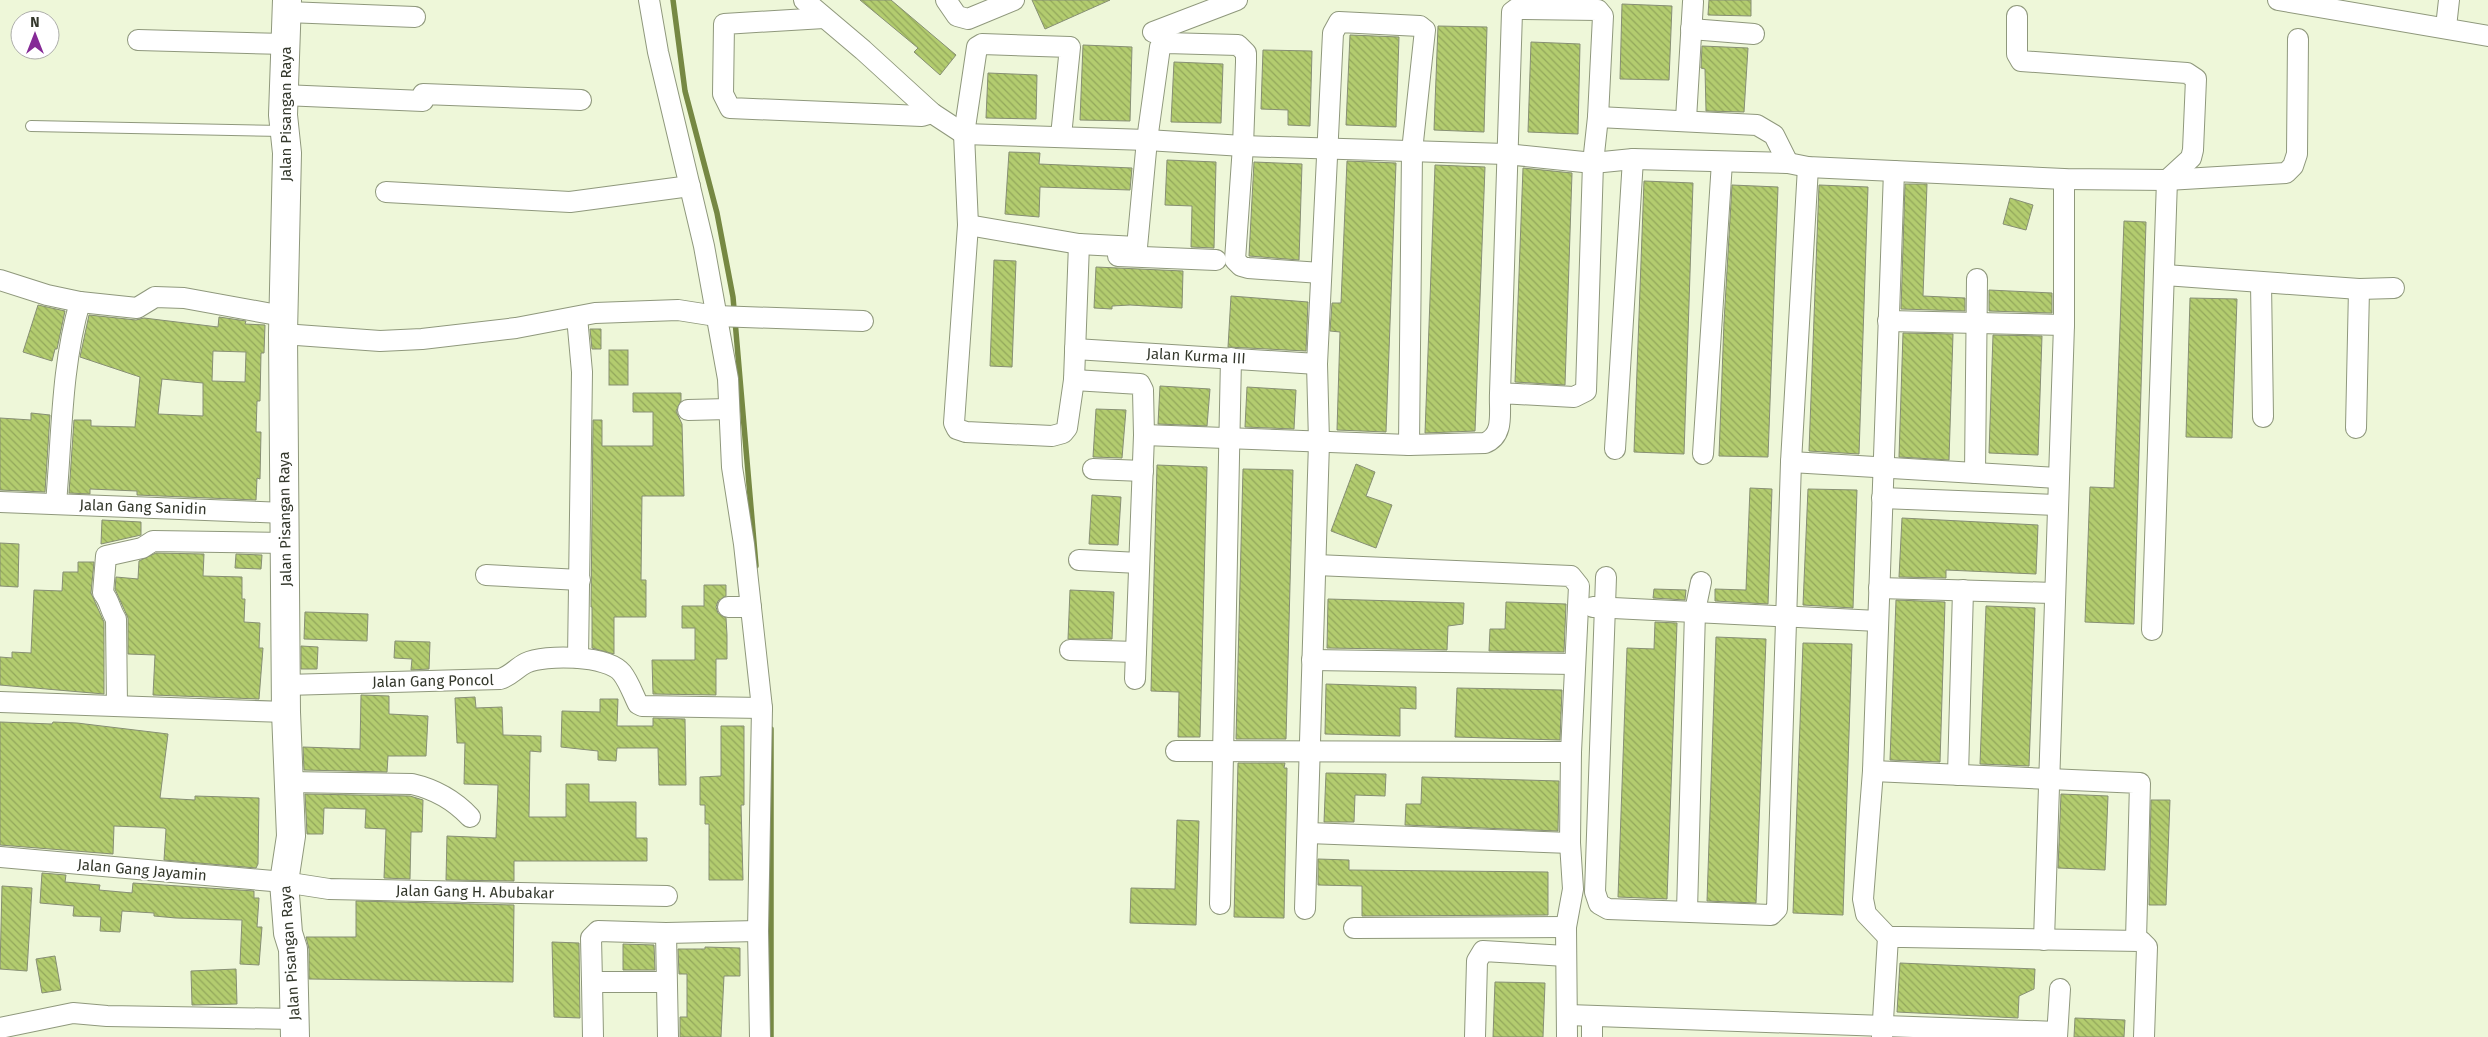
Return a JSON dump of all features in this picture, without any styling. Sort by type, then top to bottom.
[{"type":"street","points":[[649,0],[658,52],[690,186],[728,379],[732,467],[762,708],[758,931],[760,1037]]},
{"type":"street","points":[[804,0],[863,50],[932,113],[964,134],[1061,136],[1243,146],[1326,147],[1506,154],[1593,163],[1633,159],[1788,163],[1808,167],[2064,179],[2166,180],[2286,173],[2293,166],[2297,154],[2298,39]]},
{"type":"street","points":[[946,0],[957,16],[968,19],[1014,0]]},
{"type":"street","points":[[2278,0],[2446,27],[2488,36]]},
{"type":"street","points":[[2446,27],[2449,0]]},
{"type":"street","points":[[1153,32],[1232,1]]},
{"type":"street","points":[[1686,120],[1693,2]]},
{"type":"street","points":[[287,6],[415,17]]},
{"type":"street","name":"Jalan Pisangan Raya","points":[[287,6],[283,95],[287,153],[283,325],[286,712],[291,836],[284,882],[288,933],[292,949],[295,1028]]},
{"type":"street","points":[[1144,435],[1408,446],[1485,443],[1494,439],[1499,432],[1506,154],[1512,12],[1516,9],[1592,9],[1603,16],[1598,117],[1593,163],[1586,391],[1574,397],[1500,393]]},
{"type":"street","points":[[2017,16],[2017,54],[2021,60],[2186,73],[2196,78],[2191,158],[2166,180],[2165,275],[2152,630]]},
{"type":"street","points":[[824,18],[724,24],[723,94],[730,108],[922,116],[932,113]]},
{"type":"street","points":[[1305,909],[1319,442],[1317,364],[1333,33],[1339,22],[1420,26],[1425,30],[1412,151],[1408,446]]},
{"type":"street","points":[[1692,29],[1754,34]]},
{"type":"street","points":[[138,40],[286,44]]},
{"type":"street","points":[[1079,249],[1137,247],[1146,140],[1160,47],[1166,43],[1238,46],[1246,53],[1243,146],[1235,260],[1241,266],[1248,268],[1321,274]]},
{"type":"street","points":[[1061,136],[1070,47],[982,44],[977,47],[964,134],[968,225],[954,423],[957,429],[966,432],[1052,436],[1063,433],[1067,428],[1074,380],[1079,249]]},
{"type":"street","points":[[283,95],[423,101],[423,94],[581,100]]},
{"type":"street","points":[[1598,117],[1757,125],[1774,135],[1788,163]]},
{"type":"street","points":[[1615,449],[1633,159]]},
{"type":"street","points":[[1703,454],[1722,162]]},
{"type":"street","points":[[1606,577],[1595,892],[1599,904],[1608,909],[1772,914],[1777,909],[1791,462],[1808,167]]},
{"type":"street","points":[[1894,171],[1873,771],[1863,900],[1866,914],[1888,937],[2141,941],[2146,947],[2144,1037]]},
{"type":"street","points":[[2044,940],[2056,505],[2064,325],[2064,179]]},
{"type":"street","points":[[386,192],[570,202],[690,186]]},
{"type":"street","points":[[968,225],[1079,249],[1216,260]]},
{"type":"street","points":[[2165,275],[2359,289],[2394,288]]},
{"type":"street","points":[[1975,473],[1977,279]]},
{"type":"street","points":[[0,280],[47,295],[80,302],[137,308],[156,297],[184,298],[283,325],[380,341],[516,328],[595,313],[678,310],[716,316],[863,321]]},
{"type":"street","points":[[2261,283],[2263,417]]},
{"type":"street","points":[[2356,428],[2359,289]]},
{"type":"street","points":[[56,503],[65,372],[70,336],[80,302]]},
{"type":"street","points":[[577,317],[582,372],[578,658]]},
{"type":"street","points":[[1888,321],[2064,325]]},
{"type":"street","name":"Jalan Kurma III","points":[[1075,349],[1317,364]]},
{"type":"street","points":[[1220,904],[1231,358]]},
{"type":"street","points":[[1074,380],[1140,384],[1143,394],[1143,471],[1135,679]]},
{"type":"street","points":[[688,410],[729,409]]},
{"type":"street","points":[[1791,462],[2058,478]]},
{"type":"street","points":[[1093,469],[1143,471]]},
{"type":"street","points":[[1882,498],[2056,505]]},
{"type":"street","name":"Jalan Gang Sanidin","points":[[0,502],[285,513]]},
{"type":"street","points":[[117,706],[116,619],[110,610],[110,601],[103,592],[106,556],[142,548],[153,541],[286,543]]},
{"type":"street","points":[[1079,560],[1139,563]]},
{"type":"street","points":[[1316,565],[1571,576],[1579,586],[1580,607],[1575,664],[1570,843],[1573,889],[1566,927],[1567,1037]]},
{"type":"street","points":[[486,576],[580,580]]},
{"type":"street","points":[[1687,911],[1695,610],[1701,582]]},
{"type":"street","points":[[1879,588],[2054,593]]},
{"type":"street","points":[[1958,775],[1963,590]]},
{"type":"street","points":[[728,607],[750,607]]},
{"type":"street","points":[[1580,607],[1695,610],[1878,621]]},
{"type":"street","points":[[1070,650],[1136,652]]},
{"type":"street","name":"Jalan Gang Poncol","points":[[286,685],[500,679],[509,676],[525,663],[552,657],[578,658],[616,668],[622,674],[638,704],[642,706],[762,708]]},
{"type":"street","points":[[1312,660],[1575,664]]},
{"type":"street","points":[[0,702],[286,712]]},
{"type":"street","points":[[1176,751],[1572,752]]},
{"type":"street","points":[[1873,771],[2048,780],[2140,782],[2136,940]]},
{"type":"street","points":[[288,782],[412,784],[430,788],[461,807],[470,817]]},
{"type":"street","points":[[1308,833],[1570,843]]},
{"type":"street","name":"Jalan Gang Jayamin","points":[[0,857],[284,882]]},
{"type":"street","name":"Jalan Gang H. Abubakar","points":[[284,882],[329,889],[667,896]]},
{"type":"street","points":[[1573,889],[1595,892]]},
{"type":"street","points":[[1354,928],[1566,927]]},
{"type":"street","points":[[593,1037],[591,938],[598,931],[666,933],[758,931]]},
{"type":"street","points":[[666,933],[665,982],[668,1037]]},
{"type":"street","points":[[1882,1031],[1888,937]]},
{"type":"street","points":[[1475,1037],[1477,961],[1483,951],[1566,956]]},
{"type":"street","points":[[592,982],[665,982]]},
{"type":"street","points":[[1568,1016],[1592,1017],[1685,1029],[2057,1034],[2060,989]]},
{"type":"street","points":[[0,1028],[73,1012],[107,1016],[295,1028]]},
{"type":"street","points":[[1592,1017],[1592,1037]]},
{"type":"lane","points":[[31,126],[284,131]]},
{"type":"building","points":[[860,0],[891,0],[956,55],[940,75],[914,52],[918,48]]},
{"type":"building","points":[[1032,0],[1110,0],[1045,29]]},
{"type":"building","points":[[1709,0],[1751,0],[1751,16],[1708,15]]},
{"type":"building","points":[[1622,4],[1672,6],[1669,80],[1620,79]]},
{"type":"building","points":[[1438,26],[1487,27],[1484,132],[1434,130]]},
{"type":"building","points":[[1350,35],[1399,37],[1396,127],[1346,125]]},
{"type":"building","points":[[1531,42],[1580,44],[1578,134],[1528,132]]},
{"type":"building","points":[[1083,45],[1132,47],[1130,121],[1080,120]]},
{"type":"building","points":[[1702,46],[1748,48],[1744,112],[1706,111],[1705,69],[1701,68]]},
{"type":"building","points":[[1263,50],[1312,51],[1310,126],[1288,125],[1288,110],[1261,109]]},
{"type":"building","points":[[1174,62],[1223,64],[1221,123],[1171,122]]},
{"type":"building","points":[[988,73],[1037,75],[1036,119],[986,118]]},
{"type":"building","points":[[1009,152],[1040,153],[1039,164],[1132,168],[1130,190],[1040,187],[1039,217],[1005,214]]},
{"type":"building","points":[[1167,160],[1216,162],[1214,248],[1191,247],[1192,206],[1165,205]]},
{"type":"building","points":[[1347,161],[1396,163],[1386,432],[1337,430],[1340,332],[1330,331],[1332,303],[1341,303]]},
{"type":"building","points":[[1254,162],[1302,164],[1299,260],[1249,256]]},
{"type":"building","points":[[1435,165],[1485,167],[1475,431],[1425,433]]},
{"type":"building","points":[[1523,168],[1572,173],[1565,385],[1515,382]]},
{"type":"building","points":[[1644,181],[1693,183],[1684,454],[1634,452]]},
{"type":"building","points":[[1905,184],[1927,184],[1923,296],[1965,298],[1965,311],[1901,309]]},
{"type":"building","points":[[1732,185],[1778,187],[1768,457],[1719,456]]},
{"type":"building","points":[[1819,185],[1868,187],[1859,454],[1809,451]]},
{"type":"building","points":[[2010,198],[2033,205],[2026,230],[2003,224]]},
{"type":"building","points":[[2124,221],[2146,222],[2134,624],[2085,622],[2090,487],[2114,488]]},
{"type":"building","points":[[994,260],[1016,261],[1012,367],[990,366]]},
{"type":"building","points":[[1096,267],[1183,271],[1182,308],[1130,305],[1112,306],[1112,309],[1094,308]]},
{"type":"building","points":[[1989,290],[2052,293],[2052,313],[1989,311]]},
{"type":"building","points":[[1231,296],[1308,302],[1306,351],[1228,347]]},
{"type":"building","points":[[2190,298],[2237,299],[2232,438],[2186,437]]},
{"type":"building","points":[[38,305],[65,311],[57,349],[55,349],[52,361],[23,352]]},
{"type":"building","points":[[89,315],[136,320],[144,318],[218,327],[219,317],[246,321],[245,324],[265,325],[264,353],[261,353],[260,401],[257,401],[256,432],[261,432],[260,479],[257,478],[256,500],[137,495],[137,491],[90,489],[90,494],[69,493],[74,420],[91,420],[91,426],[135,427],[140,377],[80,357]],"holes":[[[213,351],[246,352],[245,382],[212,381]],[[162,379],[203,383],[203,416],[158,414]]]},
{"type":"building","points":[[590,329],[601,329],[601,349],[592,349]]},
{"type":"building","points":[[1903,333],[1953,334],[1949,460],[1899,457]]},
{"type":"building","points":[[1993,335],[2042,336],[2038,455],[1989,453]]},
{"type":"building","points":[[609,350],[628,350],[628,385],[609,385]]},
{"type":"building","points":[[1160,386],[1210,389],[1207,426],[1158,424]]},
{"type":"building","points":[[1247,387],[1296,390],[1294,429],[1245,427]]},
{"type":"building","points":[[633,393],[681,393],[681,401],[676,411],[682,424],[684,496],[642,496],[641,580],[646,580],[646,617],[614,617],[614,654],[592,648],[593,420],[602,420],[602,446],[653,446],[653,412],[633,412]]},
{"type":"building","points":[[1096,409],[1126,410],[1122,458],[1093,457]]},
{"type":"building","points":[[31,413],[50,415],[45,492],[0,490],[0,418],[31,420]]},
{"type":"building","points":[[1356,464],[1375,472],[1366,496],[1392,505],[1376,548],[1331,531]]},
{"type":"building","points":[[1157,465],[1207,467],[1200,737],[1178,737],[1179,692],[1151,691]]},
{"type":"building","points":[[1243,469],[1293,470],[1286,739],[1236,739]]},
{"type":"building","points":[[1750,488],[1772,489],[1768,604],[1715,601],[1715,589],[1746,590]]},
{"type":"building","points":[[1808,489],[1857,490],[1853,608],[1803,605]]},
{"type":"building","points":[[1092,495],[1121,497],[1118,545],[1089,544]]},
{"type":"building","points":[[1902,518],[2038,525],[2036,574],[1946,570],[1946,578],[1899,577]]},
{"type":"building","points":[[102,520],[141,522],[141,535],[101,544]]},
{"type":"building","points":[[0,543],[19,544],[18,587],[0,586]]},
{"type":"building","points":[[156,553],[204,554],[203,576],[242,577],[242,599],[245,599],[244,622],[260,623],[259,648],[263,648],[259,699],[153,695],[155,655],[128,654],[128,618],[115,589],[116,577],[138,579],[139,561]]},
{"type":"building","points":[[236,554],[262,555],[261,569],[235,568]]},
{"type":"building","points":[[78,562],[94,562],[91,593],[104,622],[104,694],[0,685],[0,657],[12,658],[12,652],[31,653],[34,590],[62,591],[63,572],[78,572]]},
{"type":"building","points":[[704,585],[726,585],[726,596],[718,601],[716,607],[718,613],[726,618],[727,659],[716,659],[716,695],[653,694],[652,660],[695,660],[695,628],[682,628],[682,606],[704,606]]},
{"type":"building","points":[[1654,589],[1686,590],[1685,600],[1653,598]]},
{"type":"building","points":[[1070,590],[1114,592],[1112,639],[1068,639]]},
{"type":"building","points":[[1328,599],[1464,603],[1463,624],[1448,626],[1447,650],[1327,648]]},
{"type":"building","points":[[1896,600],[1945,602],[1940,762],[1890,760]]},
{"type":"building","points":[[1506,602],[1566,604],[1564,652],[1489,651],[1490,629],[1505,629]]},
{"type":"building","points":[[1986,606],[2035,608],[2029,766],[1980,764]]},
{"type":"building","points":[[305,612],[368,614],[367,641],[304,639]]},
{"type":"building","points":[[1655,622],[1677,623],[1667,899],[1618,897],[1627,648],[1654,649]]},
{"type":"building","points":[[1716,637],[1766,639],[1756,903],[1707,901]]},
{"type":"building","points":[[395,641],[430,642],[429,669],[411,670],[412,659],[394,658]]},
{"type":"building","points":[[1803,643],[1852,644],[1843,915],[1793,913]]},
{"type":"building","points":[[301,646],[318,647],[317,669],[301,669]]},
{"type":"building","points":[[1326,684],[1416,687],[1416,709],[1400,708],[1400,736],[1325,734]]},
{"type":"building","points":[[1457,688],[1562,690],[1560,740],[1455,737]]},
{"type":"building","points":[[361,695],[389,696],[389,714],[428,716],[426,756],[388,756],[387,772],[304,770],[303,747],[360,749]]},
{"type":"building","points":[[475,697],[476,708],[502,707],[503,735],[541,736],[541,752],[530,751],[529,817],[566,817],[566,784],[589,784],[589,802],[636,802],[636,838],[647,838],[647,861],[514,861],[514,881],[446,880],[447,836],[496,838],[498,785],[464,784],[465,743],[457,743],[455,698]]},
{"type":"building","points":[[600,699],[618,699],[617,726],[653,726],[653,718],[685,719],[686,785],[659,785],[658,748],[617,748],[616,761],[598,760],[598,751],[561,747],[562,711],[600,712]]},
{"type":"building","points":[[0,722],[77,723],[168,734],[160,798],[195,800],[195,796],[259,798],[258,864],[256,868],[164,860],[166,829],[164,828],[114,826],[113,854],[0,845]]},
{"type":"building","points":[[721,726],[744,726],[744,805],[741,805],[743,880],[709,880],[709,824],[705,824],[705,805],[700,805],[700,777],[721,776]]},
{"type":"building","points":[[1238,763],[1285,763],[1284,768],[1287,768],[1284,918],[1234,917]]},
{"type":"building","points":[[1326,773],[1386,774],[1385,796],[1355,795],[1354,822],[1324,822]]},
{"type":"building","points":[[1422,777],[1559,781],[1558,831],[1405,825],[1406,804],[1421,804]]},
{"type":"building","points":[[305,794],[410,796],[423,800],[422,832],[411,832],[410,879],[384,878],[386,829],[365,828],[366,809],[324,808],[323,834],[307,834]]},
{"type":"building","points":[[2061,794],[2108,796],[2105,870],[2058,868]]},
{"type":"building","points":[[2151,800],[2170,800],[2166,905],[2149,905]]},
{"type":"building","points":[[1177,820],[1199,821],[1196,925],[1130,923],[1131,888],[1175,889]]},
{"type":"building","points":[[1318,859],[1349,860],[1349,870],[1548,872],[1548,915],[1362,916],[1362,886],[1318,885]]},
{"type":"building","points":[[42,873],[66,875],[65,882],[100,885],[99,890],[132,893],[133,883],[254,891],[254,898],[259,898],[257,927],[262,927],[259,965],[240,964],[242,920],[176,918],[154,916],[154,913],[122,911],[120,932],[100,931],[101,917],[73,916],[74,906],[40,903]]},
{"type":"building","points":[[2,886],[32,888],[27,971],[0,969]]},
{"type":"building","points":[[356,901],[514,905],[513,982],[309,979],[309,949],[306,937],[356,937]]},
{"type":"building","points":[[552,942],[579,943],[580,1018],[554,1017]]},
{"type":"building","points":[[623,944],[654,945],[655,970],[623,970]]},
{"type":"building","points":[[705,947],[740,948],[740,976],[724,976],[721,1037],[680,1037],[680,1017],[687,1017],[687,974],[679,974],[678,949],[705,949]]},
{"type":"building","points":[[55,956],[61,990],[42,993],[36,959]]},
{"type":"building","points":[[1900,963],[2035,969],[2034,989],[2019,996],[2018,1018],[1897,1012]]},
{"type":"building","points":[[236,969],[237,1004],[192,1005],[191,971]]},
{"type":"building","points":[[1495,982],[1545,983],[1543,1037],[1493,1037]]},
{"type":"building","points":[[2075,1018],[2125,1020],[2124,1037],[2074,1037]]},
{"type":"waterway","points":[[673,0],[685,91],[717,213],[733,297],[756,566]]},
{"type":"waterway","points":[[771,729],[771,1037]]}]
